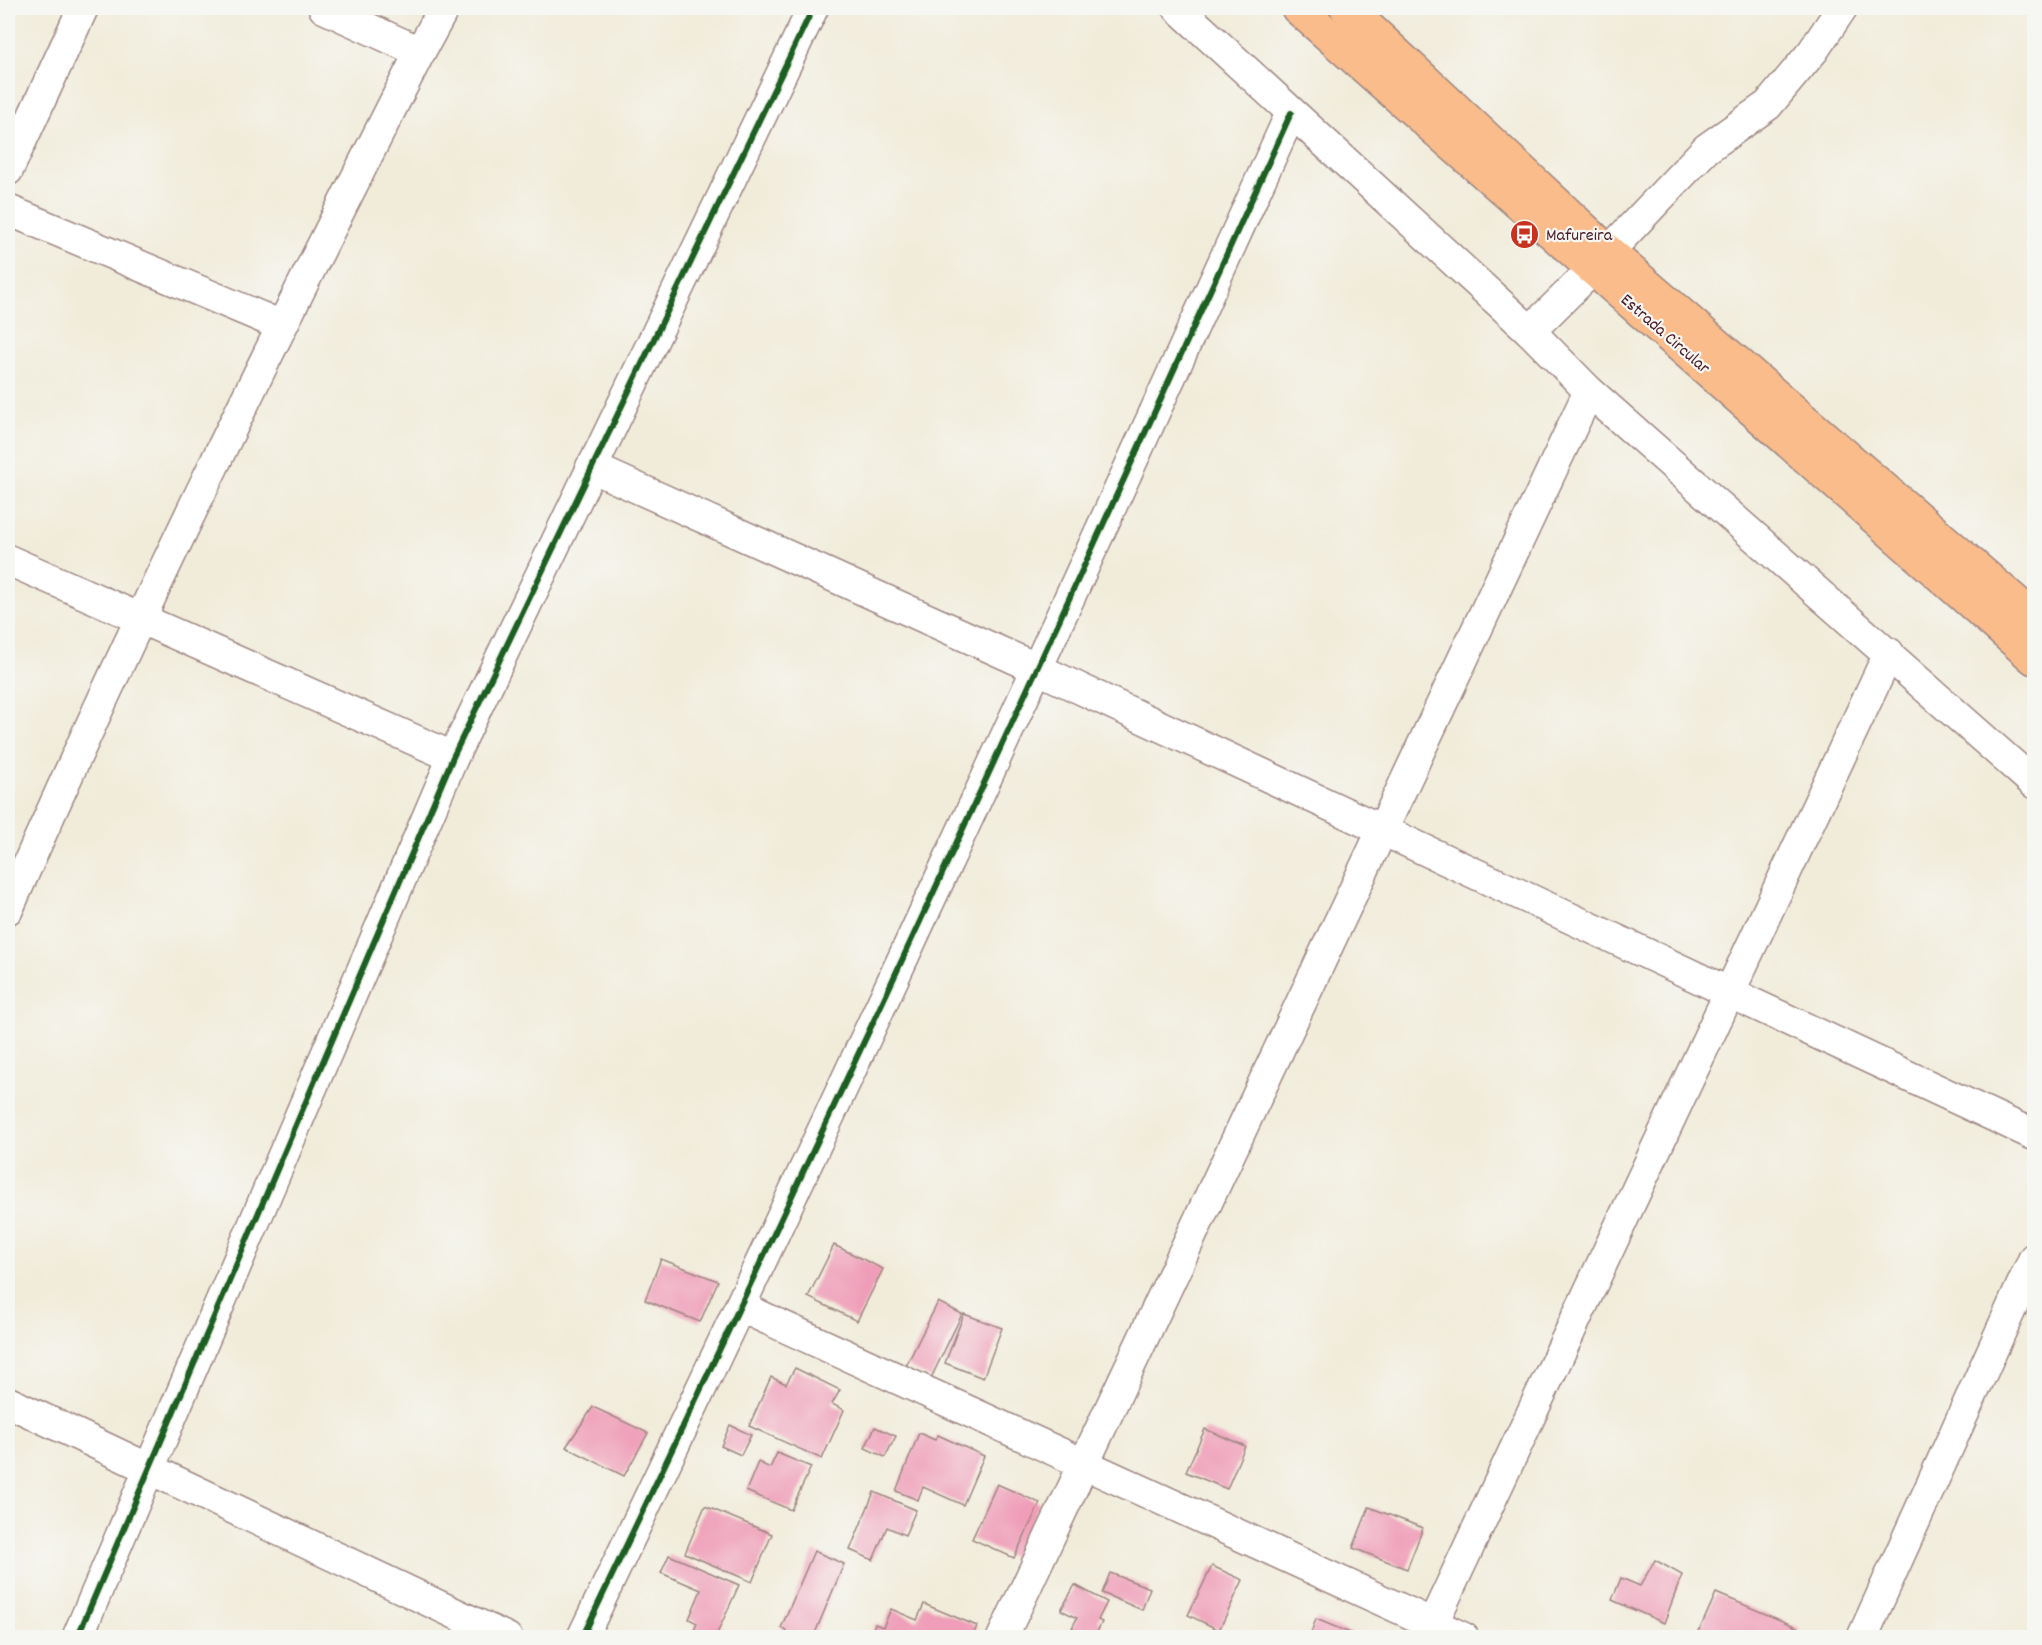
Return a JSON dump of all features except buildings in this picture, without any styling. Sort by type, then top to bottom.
[{"type":"main road","name":"Estrada Circular","points":[[1298,8],[2034,618]]},
{"type":"main road","name":"Estrada Circular","points":[[1347,8],[1600,260],[2034,658]]},
{"type":"street","points":[[8,170],[83,8]]},
{"type":"street","points":[[324,8],[420,52]]},
{"type":"street","points":[[8,909],[138,619],[280,325],[444,8]]},
{"type":"street","points":[[77,1638],[453,757],[813,8]]},
{"type":"street","points":[[1178,8],[1530,331],[1589,390],[2034,783]]},
{"type":"street","points":[[1530,331],[1706,149],[1768,105],[1813,51],[1842,8]]},
{"type":"street","points":[[582,1638],[741,1307],[1038,669],[1291,113]]},
{"type":"street","points":[[8,210],[280,325]]},
{"type":"street","points":[[1002,1638],[1589,390]]},
{"type":"street","points":[[591,467],[1038,669],[1380,831],[1730,991],[2034,1134]]},
{"type":"street","points":[[8,560],[453,757]]},
{"type":"street","points":[[1429,1630],[1888,653]]},
{"type":"street","points":[[1862,1638],[2034,1258]]},
{"type":"street","points":[[741,1307],[1083,1464],[1429,1630],[1464,1638]]},
{"type":"street","points":[[8,1402],[507,1638]]},
{"type":"cycle path","points":[[77,1638],[453,757],[813,8]]},
{"type":"cycle path","points":[[582,1638],[941,877],[1291,113]]},
{"type":"place","name":"Mafureira","points":[[1525,234]]}]
